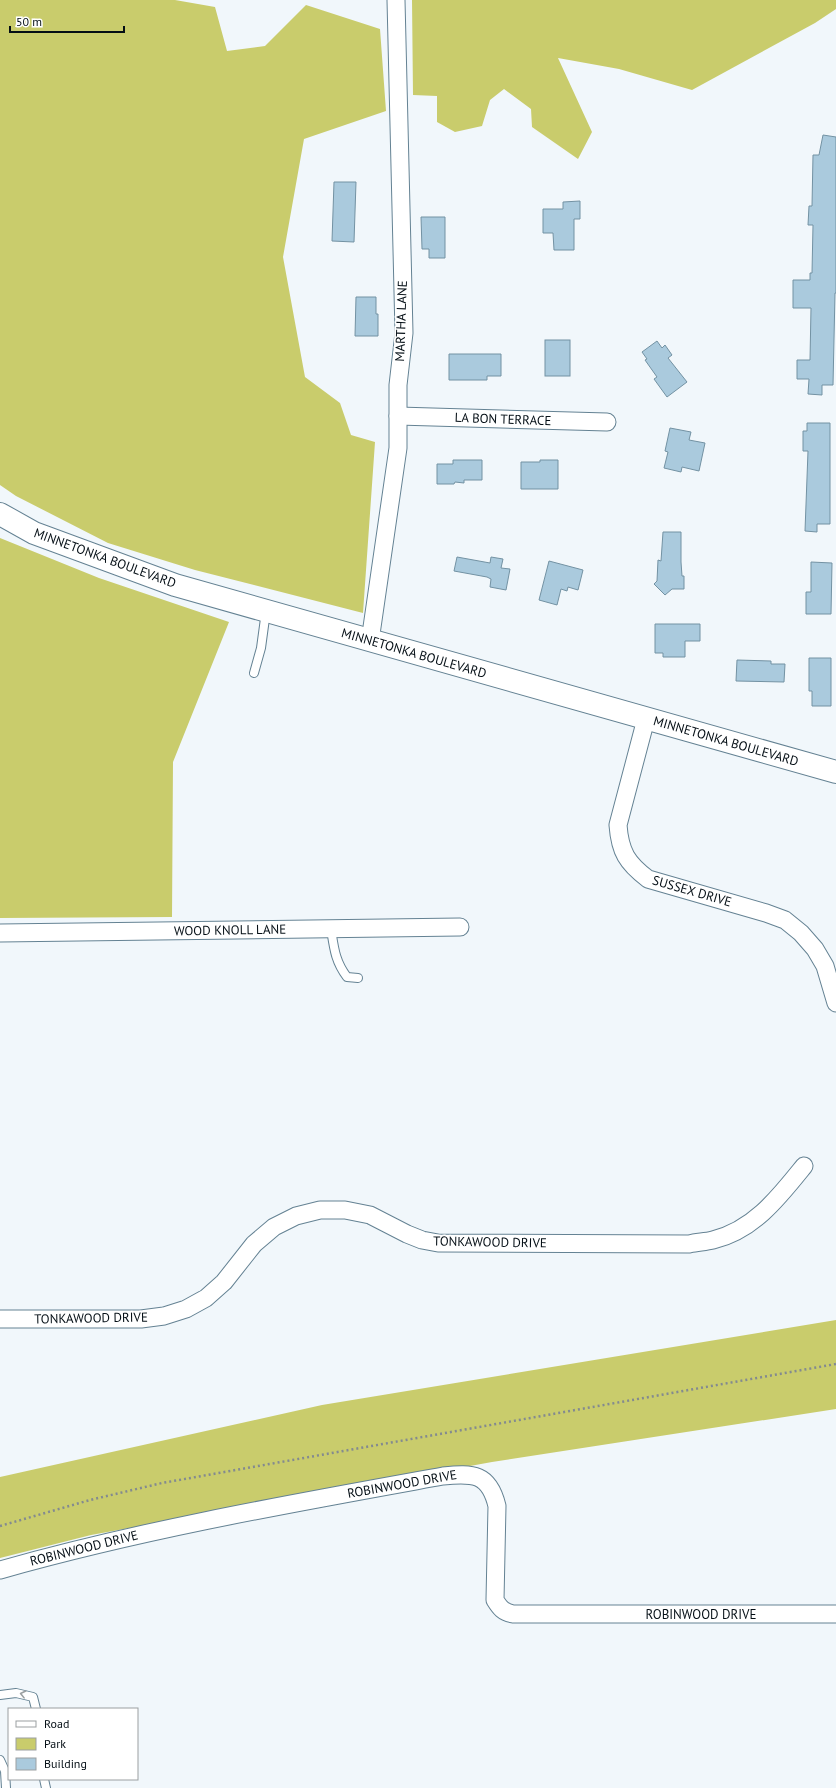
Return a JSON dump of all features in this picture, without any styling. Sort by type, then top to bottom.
[{"type":"main road","name":"MINNETONKA BOULEVARD","points":[[0,514],[34,533],[167,582],[370,641],[836,772]]},
{"type":"street","name":"MARTHA LANE","points":[[370,641],[398,448],[398,385],[404,333],[396,0]]},
{"type":"street","name":"LA BON TERRACE","points":[[398,416],[607,422]]},
{"type":"street","name":"SUSSEX DRIVE","points":[[646,719],[618,825],[619,842],[624,856],[648,879],[766,913],[785,920],[802,933],[815,948],[825,966],[836,1003]]},
{"type":"street","name":"WOOD KNOLL LANE","points":[[0,933],[460,927]]},
{"type":"street","name":"TONKAWOOD DRIVE","points":[[0,1319],[141,1319],[164,1316],[186,1309],[206,1298],[224,1282],[254,1244],[274,1227],[296,1216],[320,1210],[345,1210],[370,1215],[407,1234],[422,1240],[438,1243],[689,1244],[714,1240],[737,1231],[758,1219],[804,1166]]},
{"type":"street","name":"ROBINWOOD DRIVE","points":[[0,1570],[146,1532],[435,1477],[465,1473],[476,1476],[486,1482],[494,1492],[497,1506],[495,1600],[499,1607],[505,1612],[513,1614],[836,1614]]},
{"type":"lane","points":[[254,673],[261,648],[266,611]]},
{"type":"lane","points":[[331,929],[335,954],[339,966],[347,977],[358,978]]},
{"type":"lane","points":[[0,1695],[16,1693],[33,1697],[36,1708]]},
{"type":"lane","points":[[0,1760],[5,1770],[6,1788]]},
{"type":"path","points":[[0,1526],[90,1500],[162,1484],[836,1364]]},
{"type":"green space","points":[[0,0],[175,0],[215,7],[227,51],[265,46],[306,5],[380,29],[386,111],[304,139],[283,257],[305,377],[340,403],[351,435],[375,442],[363,613],[195,570],[108,543],[16,496],[0,485]]},
{"type":"green space","points":[[412,0],[836,0],[836,9],[815,23],[692,90],[619,69],[558,58],[592,132],[578,159],[532,127],[531,109],[504,89],[490,100],[482,126],[455,132],[437,122],[437,96],[413,95]]},
{"type":"green space","points":[[0,538],[99,578],[229,622],[173,762],[172,917],[0,918]]},
{"type":"green space","points":[[836,1320],[836,1409],[492,1462],[91,1535],[0,1558],[0,1477],[322,1405]]},
{"type":"building","points":[[823,135],[836,137],[836,293],[833,385],[822,385],[822,395],[808,394],[809,379],[797,379],[797,360],[810,360],[811,308],[793,308],[793,280],[810,280],[810,273],[812,273],[813,225],[808,225],[809,206],[812,206],[813,155],[819,155]]},
{"type":"building","points":[[334,182],[356,182],[354,242],[332,241]]},
{"type":"building","points":[[580,201],[580,219],[574,219],[574,250],[554,250],[553,233],[543,233],[543,209],[563,209],[563,202]]},
{"type":"building","points":[[421,217],[445,217],[445,258],[429,258],[429,249],[422,249]]},
{"type":"building","points":[[356,297],[376,297],[378,336],[355,336]]},
{"type":"building","points":[[545,340],[570,340],[570,376],[545,376]]},
{"type":"building","points":[[657,341],[662,348],[665,345],[672,355],[668,358],[687,382],[667,397],[654,379],[657,377],[645,360],[647,359],[642,352]]},
{"type":"building","points":[[449,354],[501,354],[501,376],[487,376],[487,380],[449,380]]},
{"type":"building","points":[[807,423],[830,423],[830,524],[817,524],[817,532],[805,531],[808,451],[803,451],[803,431],[807,431]]},
{"type":"building","points":[[670,428],[691,432],[689,440],[705,443],[699,471],[682,467],[681,472],[664,468],[668,452],[665,451]]},
{"type":"building","points":[[453,460],[482,460],[482,480],[464,480],[464,483],[455,482],[454,484],[437,484],[437,464],[453,464]]},
{"type":"building","points":[[540,460],[558,460],[558,489],[521,489],[521,462],[540,462]]},
{"type":"building","points":[[663,532],[681,532],[681,562],[682,576],[684,576],[684,589],[672,589],[665,595],[654,584],[657,581],[658,560],[661,561]]},
{"type":"building","points":[[457,557],[490,563],[491,557],[503,559],[501,568],[510,569],[506,590],[490,587],[491,579],[487,577],[454,571]]},
{"type":"building","points":[[549,561],[583,570],[578,590],[568,587],[567,591],[561,589],[557,605],[539,600]]},
{"type":"building","points":[[811,562],[832,563],[831,614],[806,614],[806,592],[811,592]]},
{"type":"building","points":[[655,624],[700,624],[700,641],[685,641],[685,657],[663,657],[663,653],[655,653]]},
{"type":"building","points":[[809,658],[831,658],[831,706],[812,706],[812,691],[809,691]]},
{"type":"building","points":[[737,660],[771,661],[771,664],[785,664],[784,682],[736,681]]}]
